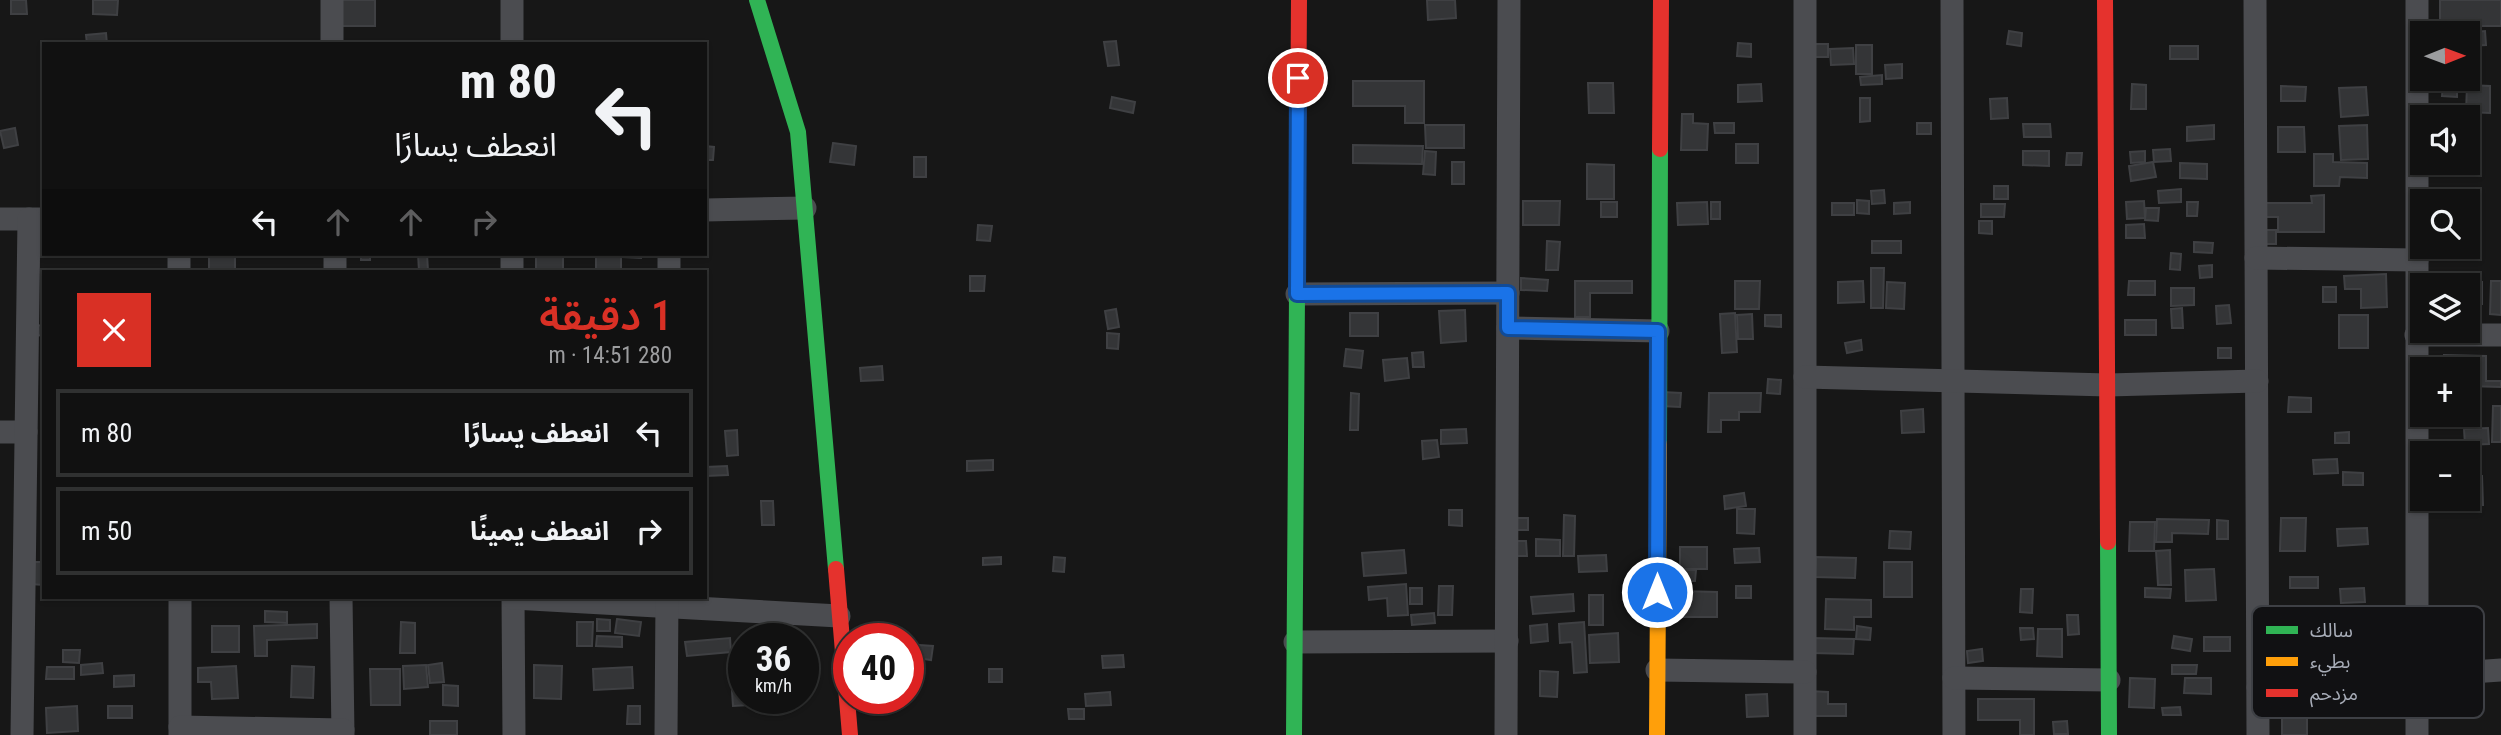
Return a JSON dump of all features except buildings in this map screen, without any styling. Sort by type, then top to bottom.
[{"type":"street","points":[[332,0],[332,42]]},
{"type":"street","points":[[512,0],[512,42]]},
{"type":"street","points":[[757,0],[798,132],[850,735]]},
{"type":"street","points":[[1294,735],[1298,0]]},
{"type":"street","points":[[1506,735],[1509,0]]},
{"type":"street","points":[[1657,735],[1661,0]]},
{"type":"street","points":[[1805,0],[1805,735]]},
{"type":"street","points":[[1952,0],[1954,735]]},
{"type":"street","points":[[2105,0],[2109,735]]},
{"type":"street","points":[[2255,0],[2258,606]]},
{"type":"street","points":[[2417,0],[2417,273]]},
{"type":"street","points":[[707,210],[804,208]]},
{"type":"street","points":[[0,219],[36,219],[26,432],[22,735]]},
{"type":"street","points":[[2256,258],[2417,260]]},
{"type":"street","points":[[1297,294],[1508,293]]},
{"type":"street","points":[[1508,328],[1658,331]]},
{"type":"street","points":[[2480,335],[2501,335]]},
{"type":"street","points":[[2416,343],[2417,606]]},
{"type":"street","points":[[1805,377],[2108,385],[2257,381]]},
{"type":"street","points":[[0,432],[26,432]]},
{"type":"street","points":[[180,599],[180,731],[343,732],[341,599]]},
{"type":"street","points":[[513,599],[514,735]]},
{"type":"street","points":[[574,599],[666,602],[839,616]]},
{"type":"street","points":[[666,602],[666,735]]},
{"type":"street","points":[[1295,642],[1507,640]]},
{"type":"street","points":[[1657,670],[1805,672]]},
{"type":"street","points":[[1954,678],[2109,680]]},
{"type":"traffic: fast","points":[[757,0],[798,132],[836,569]]},
{"type":"traffic: fast","points":[[1294,735],[1298,147]]},
{"type":"traffic: fast","points":[[1659,444],[1660,149]]},
{"type":"traffic: fast","points":[[2108,542],[2109,735]]},
{"type":"traffic: slow","points":[[1657,735],[1659,444]]},
{"type":"traffic: jam","points":[[1298,147],[1299,0]]},
{"type":"traffic: jam","points":[[1660,149],[1661,0]]},
{"type":"traffic: jam","points":[[2105,0],[2108,542]]},
{"type":"traffic: jam","points":[[836,569],[850,735]]},
{"type":"route","points":[[1298,78],[1297,294],[1508,293],[1508,328],[1658,331],[1657,592]]}]
